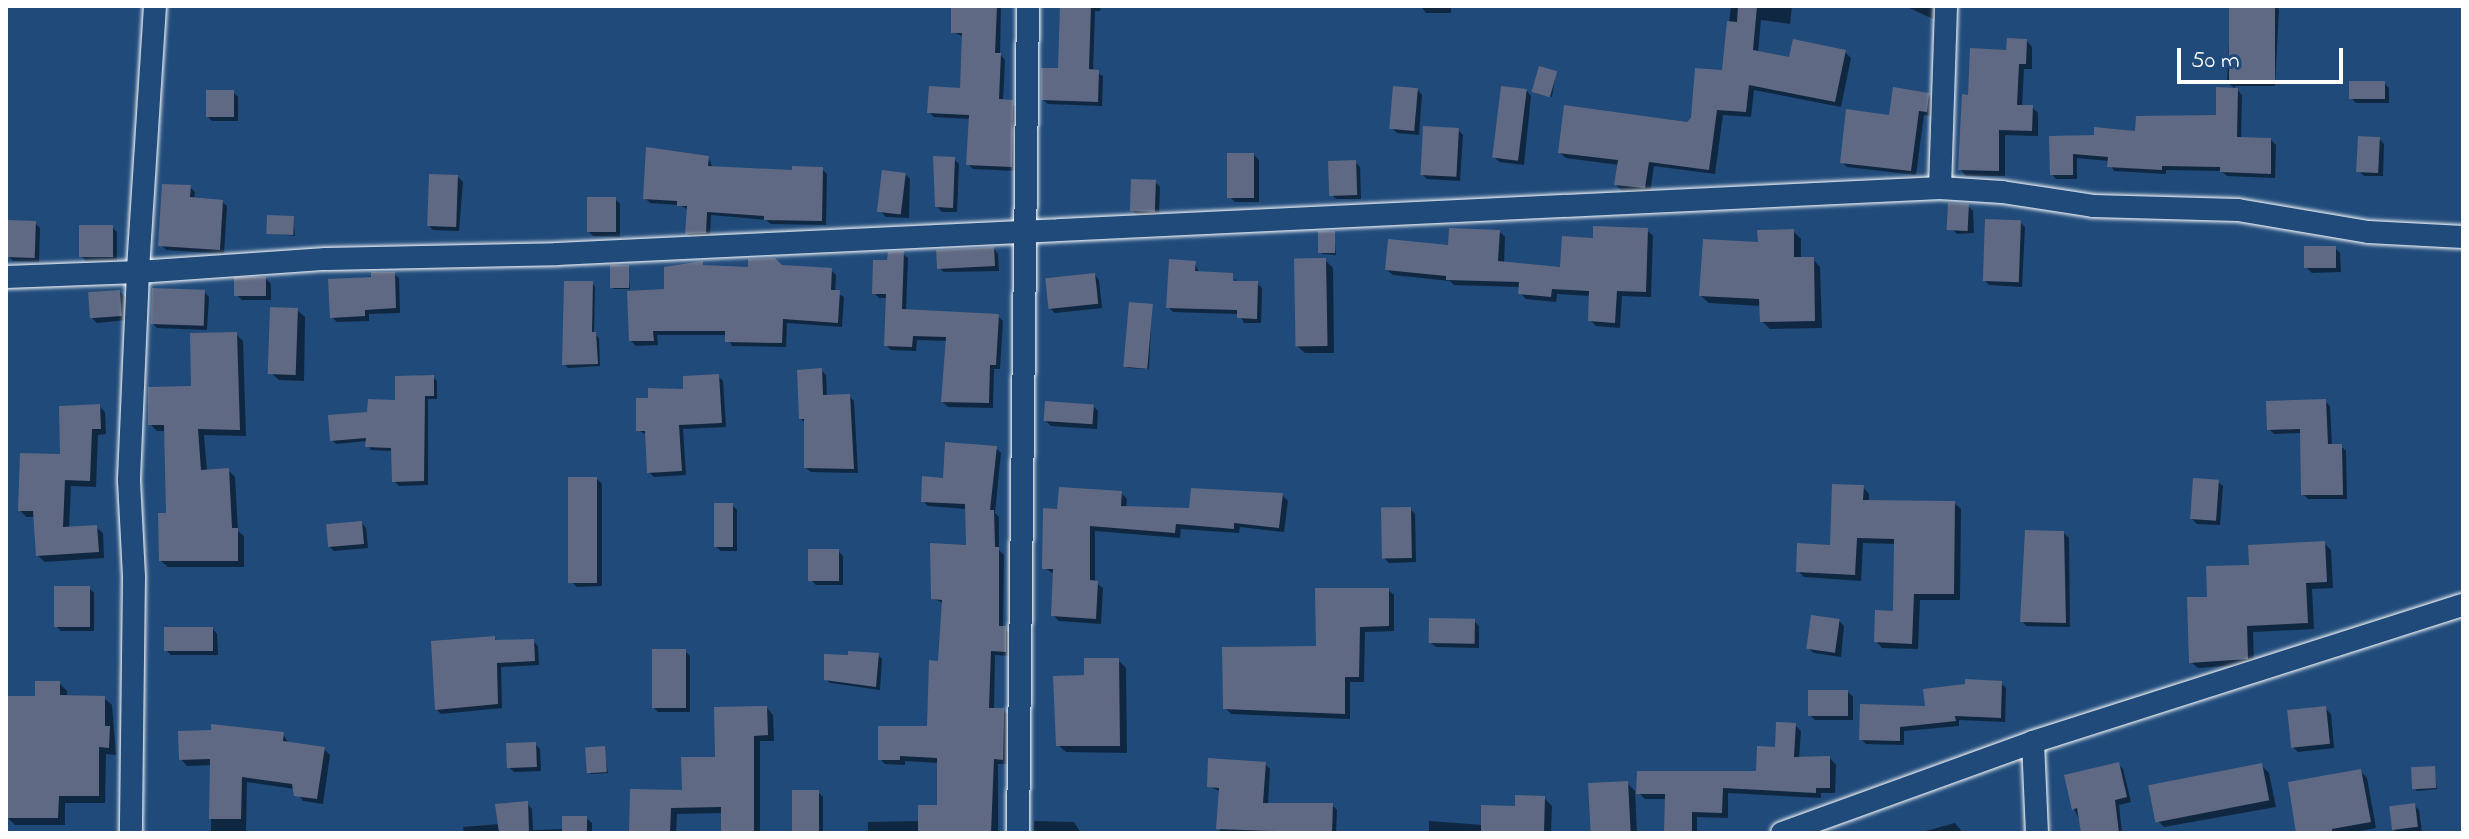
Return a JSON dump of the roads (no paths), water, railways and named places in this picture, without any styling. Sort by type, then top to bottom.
[{"type":"street","points":[[131,833],[134,577],[129,481],[138,272],[155,6]]},
{"type":"street","points":[[1018,833],[1017,645],[1028,6]]},
{"type":"street","points":[[1940,188],[1946,6]]},
{"type":"street","points":[[6,277],[138,272],[326,259],[557,254],[1940,188],[2002,192],[2093,206],[2238,210],[2368,232],[2463,237]]},
{"type":"street","points":[[1782,833],[2033,742],[2463,605]]},
{"type":"street","points":[[2033,742],[2037,833]]}]
